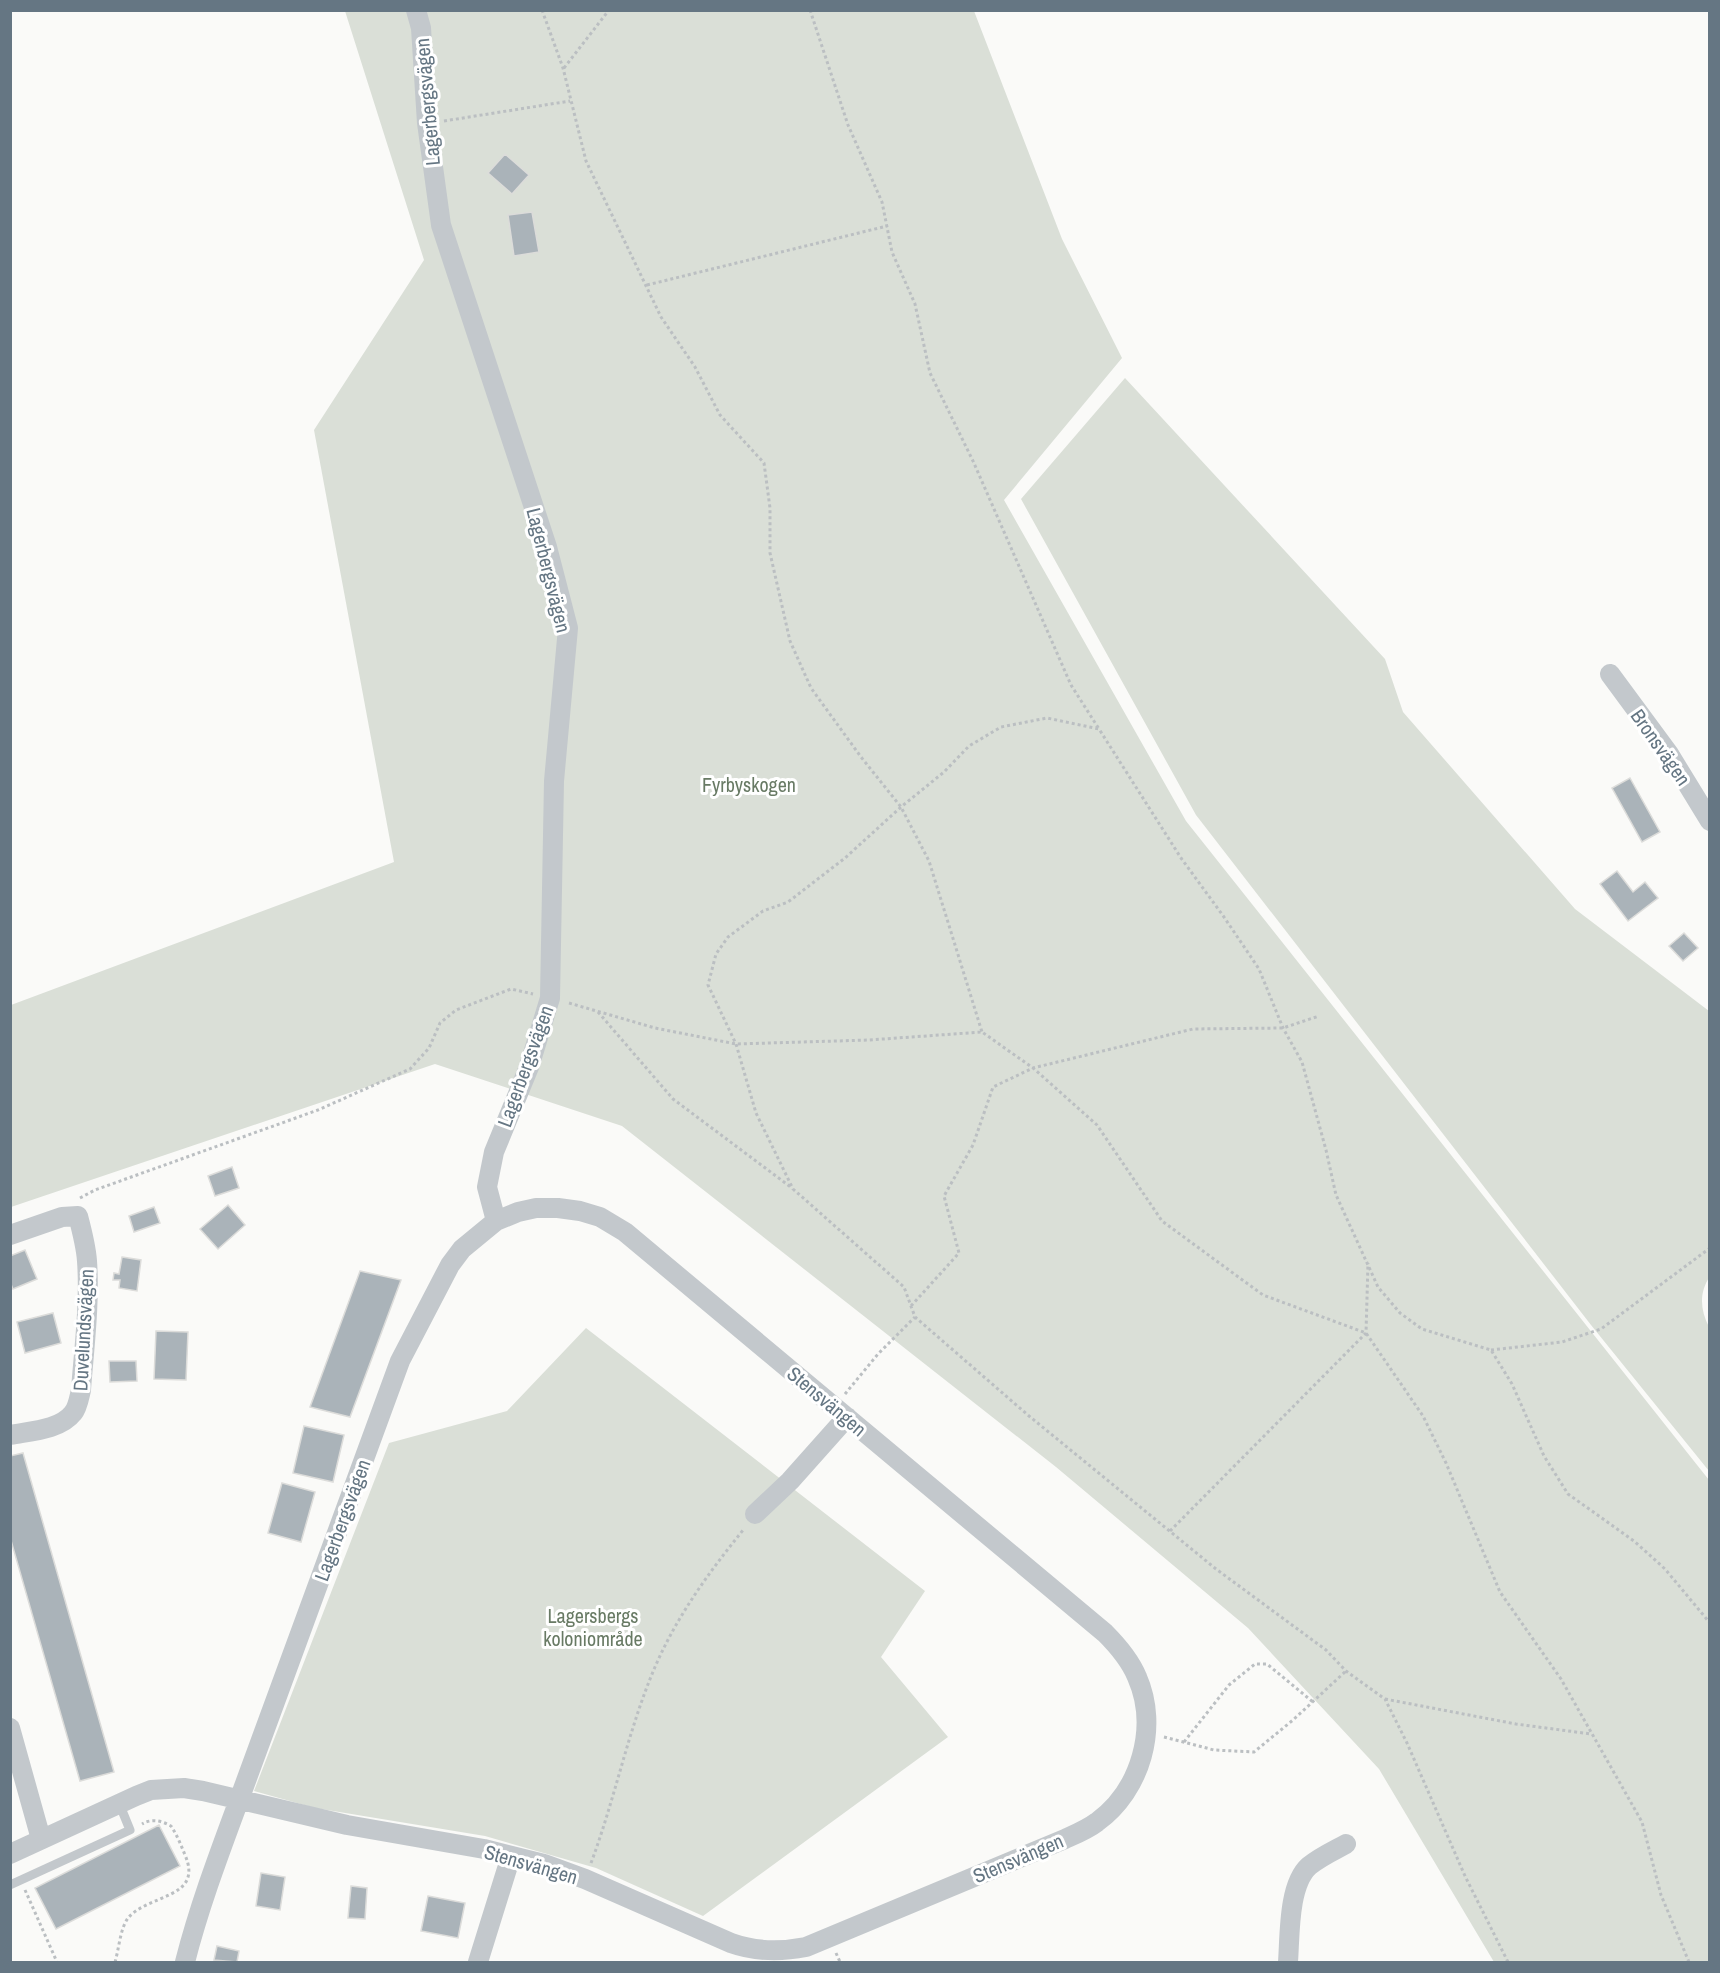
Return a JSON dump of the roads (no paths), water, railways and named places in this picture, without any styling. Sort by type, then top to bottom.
[{"type":"street","name":"Lagerbergsvägen","points":[[185,1962],[202,1904],[239,1800],[400,1361],[450,1265],[462,1249],[496,1221],[487,1186],[494,1152],[529,1067],[550,998],[554,781],[568,628],[547,547],[441,225],[426,123],[421,28],[416,10]]},
{"type":"street","name":"Bronsvägen","points":[[1610,674],[1669,754],[1710,821]]},
{"type":"street","name":"Stensvängen","points":[[10,1854],[151,1790],[184,1788],[347,1825],[484,1849],[544,1864],[585,1879],[748,1949],[785,1951],[806,1947],[1065,1839],[1097,1822],[1112,1809],[1133,1779],[1147,1732],[1147,1716],[1138,1678],[1117,1645],[625,1232],[600,1217],[558,1208],[518,1212],[496,1221]]},
{"type":"street","name":"Duvelundsvägen","points":[[10,1235],[62,1217],[78,1216],[87,1261],[84,1349],[78,1402],[73,1413],[62,1422],[46,1428],[10,1435]]},
{"type":"street","points":[[755,1514],[790,1481],[840,1412]]},
{"type":"street","points":[[10,1728],[41,1839]]},
{"type":"street","points":[[1288,1962],[1293,1906],[1301,1877],[1308,1867],[1346,1844]]},
{"type":"street","points":[[478,1962],[511,1856]]},
{"type":"lane","points":[[10,1885],[130,1830],[119,1803]]},
{"type":"park label","name":"Fyrbyskogen","points":[[749,784]]},
{"type":"park label","name":"Lagersbergs koloniområde","points":[[593,1626]]}]
